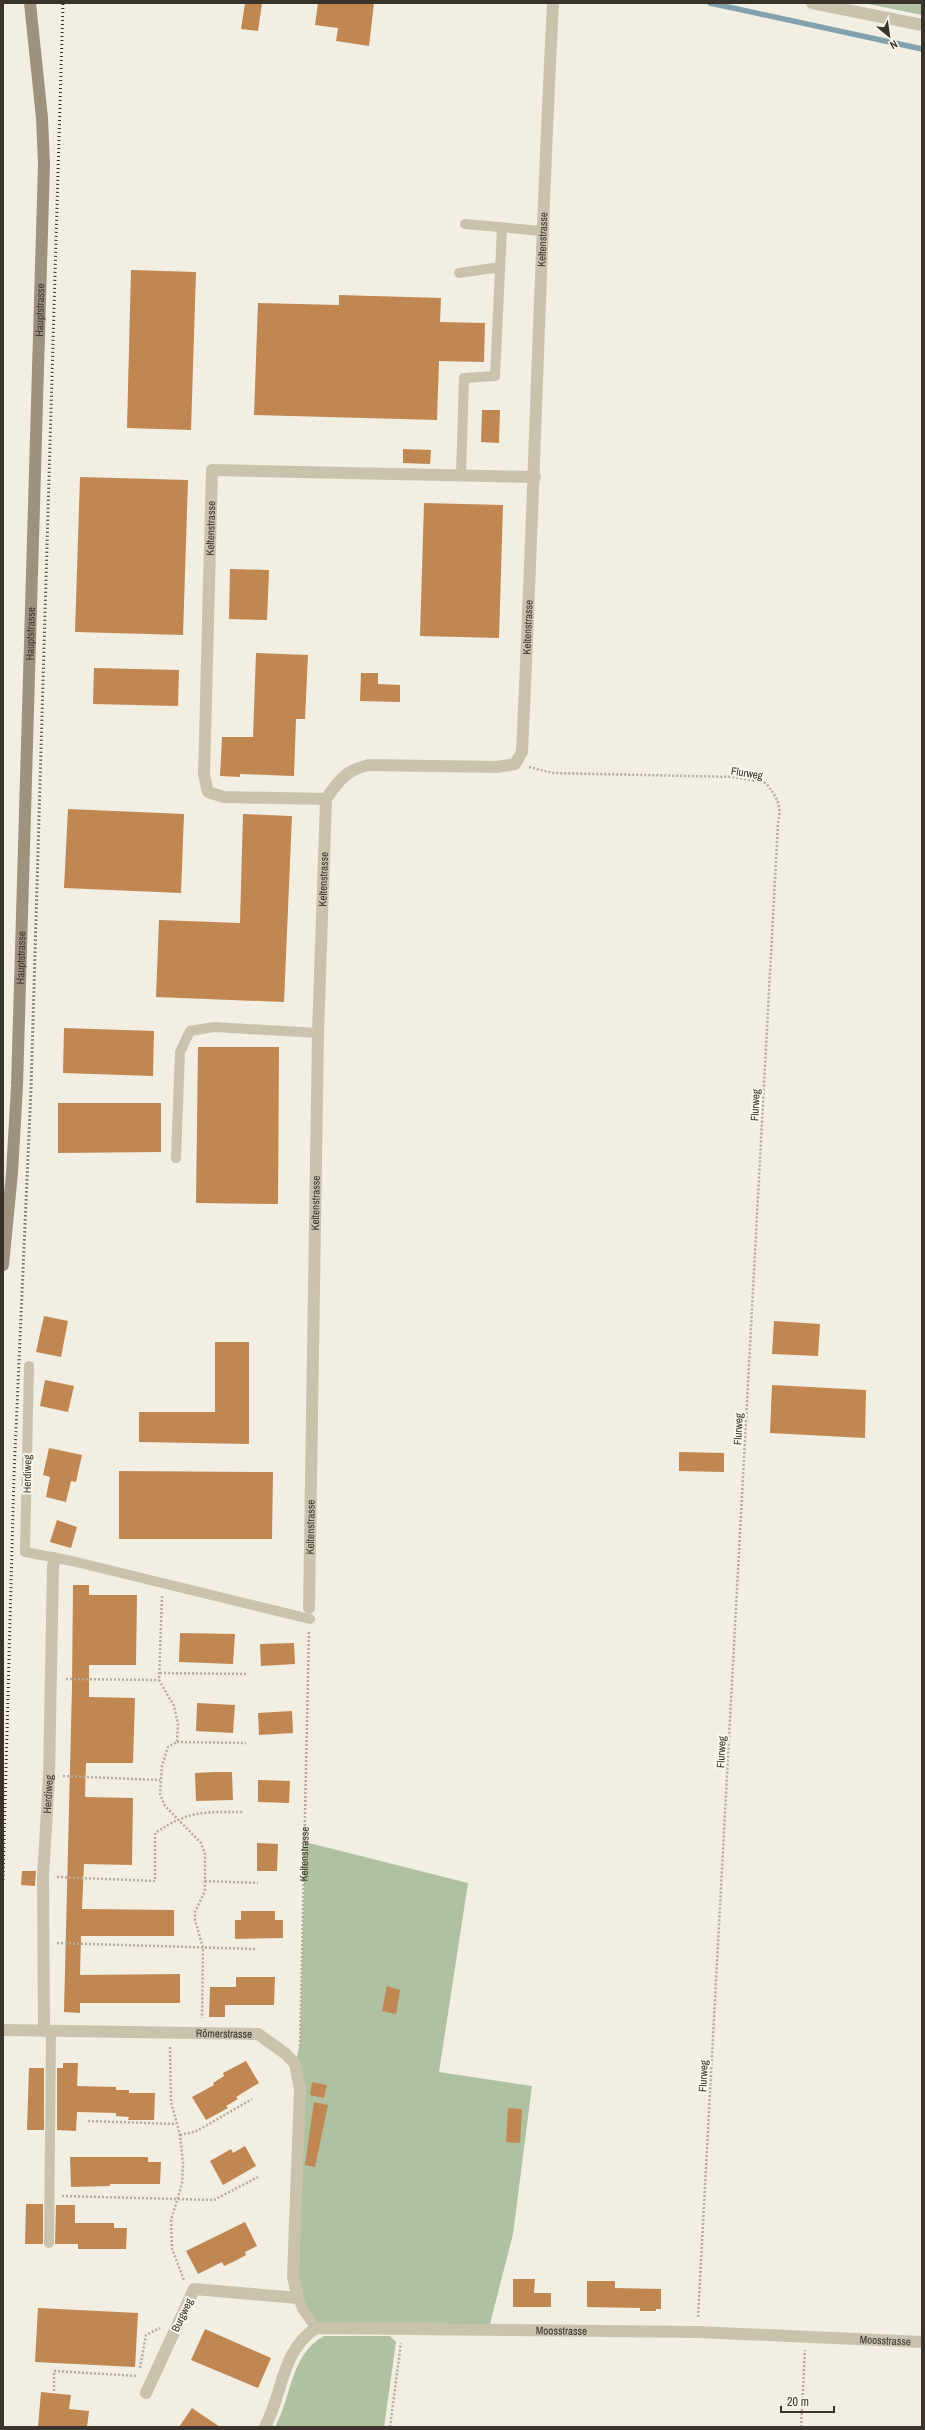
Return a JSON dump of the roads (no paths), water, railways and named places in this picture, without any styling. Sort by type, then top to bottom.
[{"type":"main road","name":"Hauptstrasse","points":[[3,1264],[13,1159],[17,1086],[44,164],[42,118],[30,3]]},
{"type":"street","name":"Keltenstrasse","points":[[309,1613],[318,1033],[326,799],[340,779],[354,768],[369,764],[497,767],[515,764],[522,752],[535,477],[542,231],[553,3]]},
{"type":"street","points":[[812,3],[922,25]]},
{"type":"street","name":"Keltenstrasse","points":[[326,799],[224,797],[208,792],[204,774],[212,470],[535,477]]},
{"type":"street","name":"Herdiweg","points":[[47,2032],[43,1877],[49,1776],[53,1566],[55,1558]]},
{"type":"street","name":"Römerstrasse","points":[[3,2030],[47,2032],[203,2032],[258,2034],[286,2054],[295,2064],[300,2089],[293,2277],[298,2298]]},
{"type":"street","name":"Burgweg","points":[[146,2393],[194,2289],[298,2298]]},
{"type":"street","points":[[265,2427],[293,2350],[303,2336],[316,2328]]},
{"type":"street","name":"Moosstrasse","points":[[316,2328],[489,2328],[698,2332],[804,2338],[922,2342]]},
{"type":"lane","points":[[465,224],[542,231]]},
{"type":"lane","points":[[461,475],[464,378],[495,376],[502,228]]},
{"type":"lane","points":[[460,273],[500,267]]},
{"type":"lane","points":[[176,1158],[180,1052],[190,1031],[214,1027],[318,1033]]},
{"type":"lane","name":"Herdiweg","points":[[29,1366],[25,1552],[163,1583],[309,1613]]},
{"type":"lane","points":[[47,2032],[51,2197],[49,2243]]},
{"type":"lane","points":[[298,2298],[303,2310],[316,2328]]},
{"type":"waterway","points":[[710,3],[922,49]]},
{"type":"railway","points":[[3,1880],[14,1475],[31,1089],[63,3]]}]
